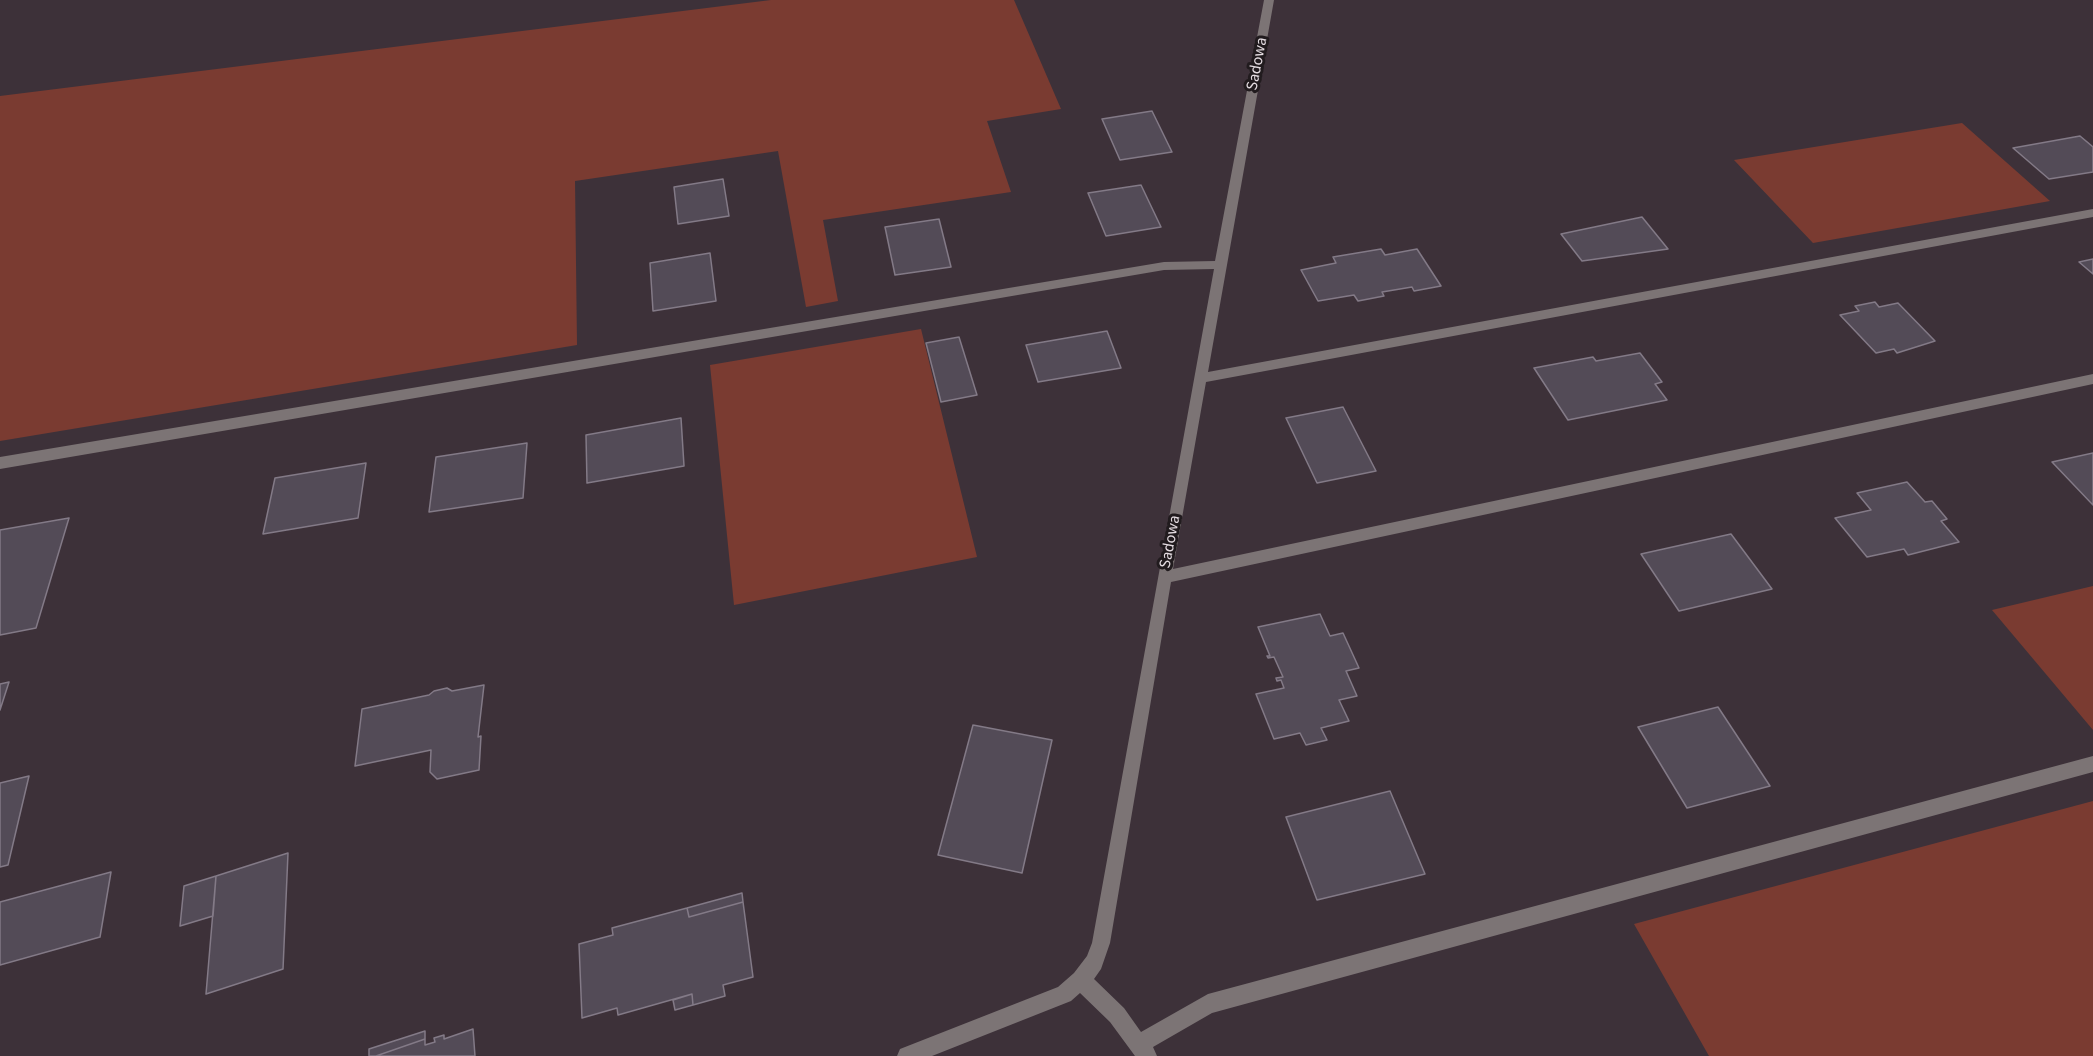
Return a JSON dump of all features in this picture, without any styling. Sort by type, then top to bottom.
[{"type":"street","name":"Sadowa","points":[[1081,980],[1094,962],[1101,943],[1164,577],[1269,0]]},
{"type":"street","points":[[1202,378],[2093,213]]},
{"type":"street","points":[[0,463],[1164,266],[1220,265]]},
{"type":"street","points":[[1164,577],[2093,379]]},
{"type":"street","points":[[907,1056],[1064,994],[1081,980],[1117,1015],[1143,1050],[1208,1004],[2093,764]]},
{"type":"shaded area","points":[[771,0],[1014,0],[1061,109],[987,121],[1011,192],[823,220],[838,301],[806,307],[778,151],[575,181],[577,345],[0,441],[0,96]]},
{"type":"shaded area","points":[[1962,123],[2050,201],[1813,243],[1734,160]]},
{"type":"shaded area","points":[[921,329],[977,557],[734,605],[710,365]]},
{"type":"shaded area","points":[[2093,586],[2093,730],[1992,610]]},
{"type":"shaded area","points":[[2093,801],[2093,1056],[1709,1056],[1634,924]]},
{"type":"building","points":[[1152,111],[1172,152],[1120,160],[1102,119]]},
{"type":"building","points":[[2080,136],[2093,147],[2093,172],[2049,179],[2013,148]]},
{"type":"building","points":[[723,179],[729,216],[678,224],[674,187]]},
{"type":"building","points":[[1141,185],[1161,227],[1106,236],[1088,193]]},
{"type":"building","points":[[1642,217],[1668,249],[1582,261],[1561,234]]},
{"type":"building","points":[[939,219],[951,267],[895,275],[885,227]]},
{"type":"building","points":[[1381,249],[1385,255],[1417,249],[1441,286],[1414,291],[1412,287],[1382,292],[1384,296],[1358,301],[1354,295],[1318,301],[1301,270],[1336,263],[1333,257]]},
{"type":"building","points":[[710,253],[716,301],[653,311],[650,263]]},
{"type":"building","points":[[2093,259],[2093,274],[2079,262]]},
{"type":"building","points":[[1875,302],[1879,307],[1898,303],[1935,341],[1897,353],[1894,349],[1876,353],[1840,315],[1859,311],[1855,306]]},
{"type":"building","points":[[1107,331],[1121,368],[1038,382],[1026,345]]},
{"type":"building","points":[[959,337],[977,395],[941,402],[926,343]]},
{"type":"building","points":[[1640,353],[1662,382],[1655,384],[1667,400],[1568,420],[1534,368],[1593,357],[1596,361]]},
{"type":"building","points":[[1343,407],[1376,471],[1317,483],[1286,418]]},
{"type":"building","points":[[681,418],[684,466],[587,483],[586,435]]},
{"type":"building","points":[[527,443],[523,498],[429,512],[436,457]]},
{"type":"building","points":[[2093,453],[2093,505],[2052,462]]},
{"type":"building","points":[[366,463],[358,518],[263,534],[275,478]]},
{"type":"building","points":[[1907,482],[1925,502],[1932,501],[1947,519],[1941,521],[1959,542],[1908,555],[1904,549],[1867,557],[1835,518],[1871,510],[1857,493]]},
{"type":"building","points":[[69,518],[36,628],[0,635],[0,530]]},
{"type":"building","points":[[1731,534],[1772,589],[1679,611],[1641,554]]},
{"type":"building","points":[[1320,614],[1330,636],[1343,633],[1359,668],[1346,671],[1357,696],[1339,700],[1349,721],[1321,728],[1327,740],[1306,745],[1300,733],[1274,739],[1256,694],[1284,688],[1281,680],[1277,681],[1276,678],[1283,677],[1274,657],[1268,658],[1267,656],[1270,656],[1258,627]]},
{"type":"building","points":[[9,682],[0,710],[0,684]]},
{"type":"building","points":[[484,685],[478,737],[481,736],[479,770],[437,779],[430,772],[431,750],[355,766],[362,709],[429,695],[434,691],[447,688],[452,691]]},
{"type":"building","points":[[1718,707],[1770,786],[1687,808],[1638,727]]},
{"type":"building","points":[[973,725],[1052,740],[1022,873],[938,855]]},
{"type":"building","points":[[29,776],[8,865],[0,867],[0,783]]},
{"type":"building","points":[[1390,791],[1425,874],[1317,900],[1286,817]]},
{"type":"building","points":[[288,853],[283,969],[206,994],[216,876]]},
{"type":"building","points":[[111,872],[100,937],[0,965],[0,902]]},
{"type":"building","points":[[216,876],[213,916],[180,926],[184,886]]},
{"type":"building","points":[[742,893],[743,902],[689,917],[687,908]]},
{"type":"building","points":[[743,902],[753,977],[723,985],[725,996],[693,1005],[692,994],[618,1015],[617,1008],[582,1018],[579,944],[613,935],[612,928],[687,908],[689,917]]},
{"type":"building","points":[[692,994],[693,1005],[675,1010],[673,1000]]},
{"type":"building","points":[[473,1029],[475,1056],[376,1056],[425,1039],[425,1045],[435,1042],[434,1038],[444,1035],[444,1039]]},
{"type":"building","points":[[425,1031],[425,1039],[376,1056],[369,1056],[369,1049]]}]
